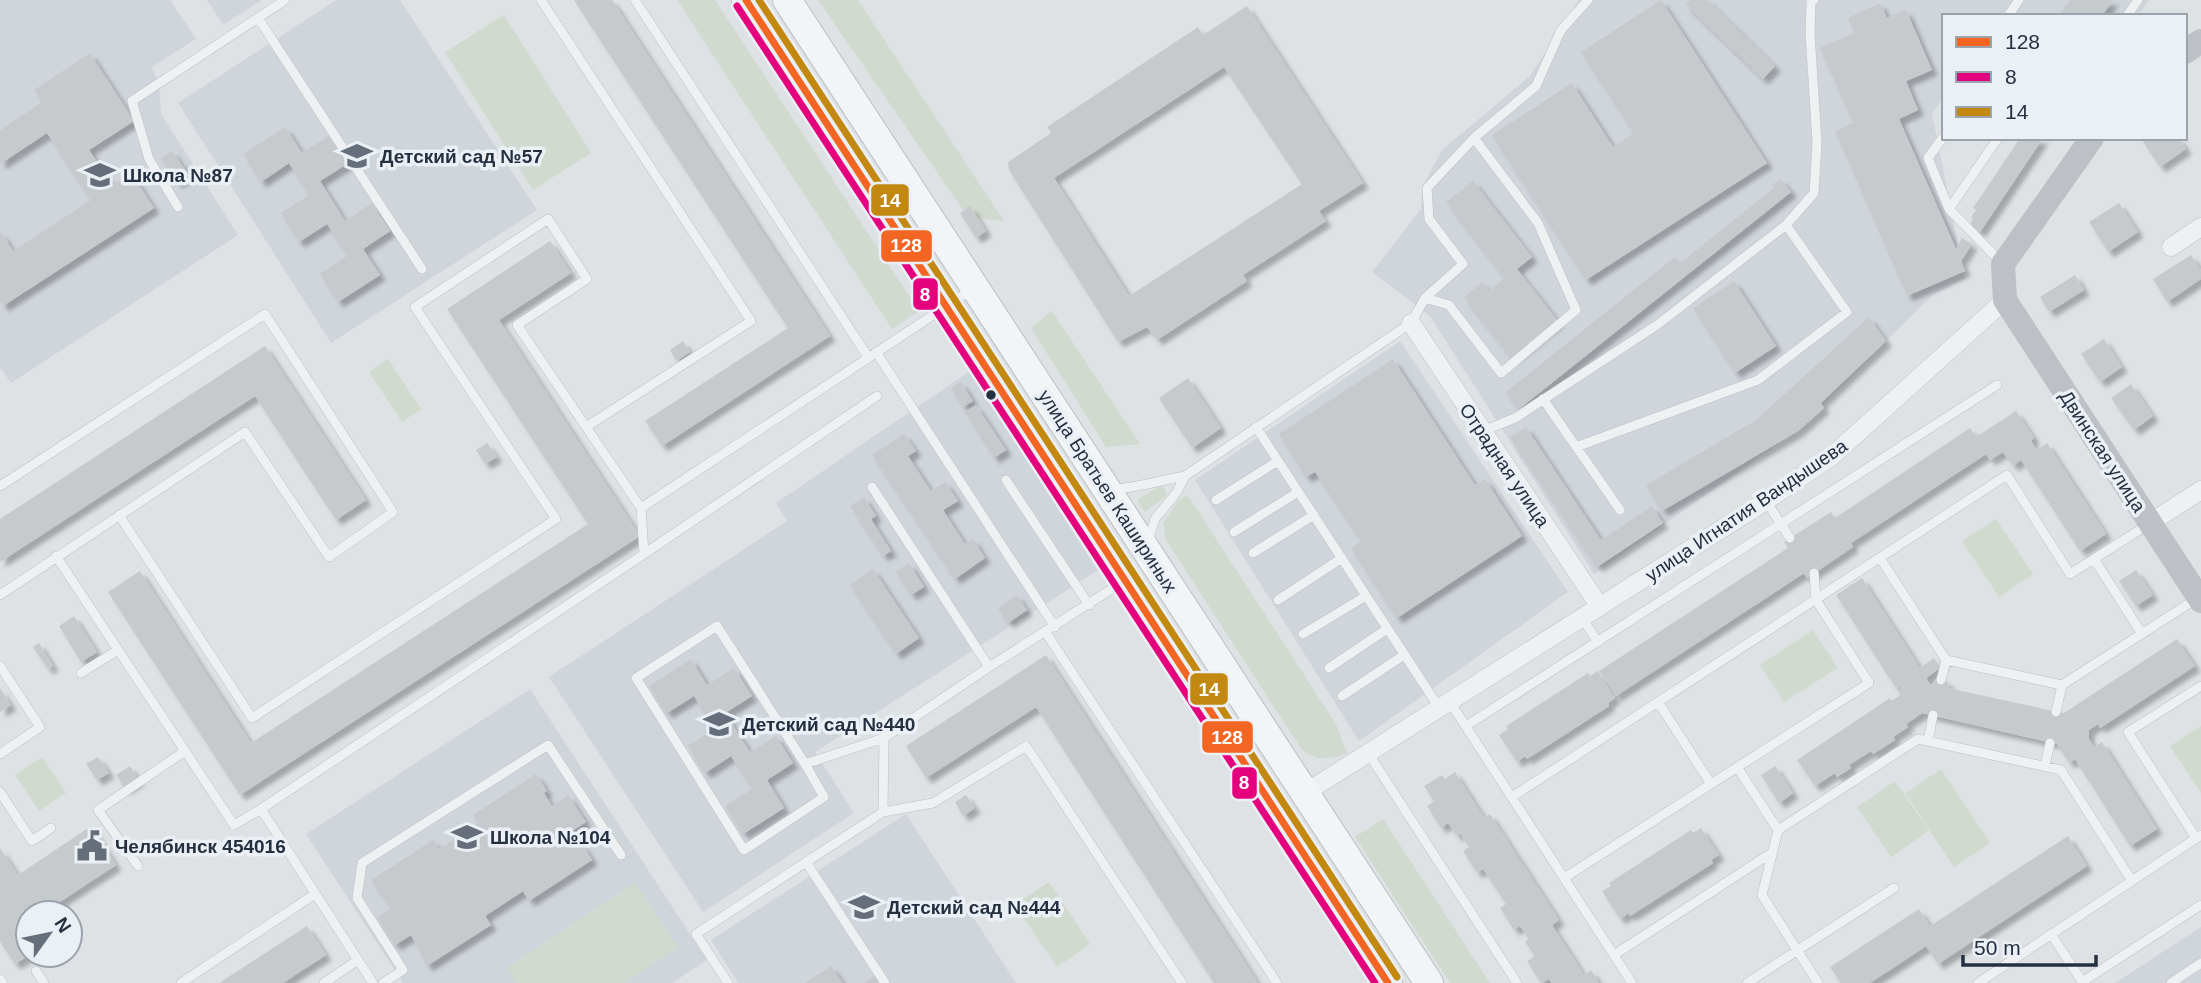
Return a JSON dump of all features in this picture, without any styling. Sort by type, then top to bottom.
[{"type":"main road","name":"улица Братьев Кашириных","points":[[746,0],[1388,983]]},
{"type":"main road","name":"улица Братьев Кашириных","points":[[786,0],[1429,983]]},
{"type":"street","points":[[2005,300],[2003,264],[2091,140]]},
{"type":"street","points":[[2171,247],[2201,227]]},
{"type":"street","name":"улица Игнатия Вандышева","points":[[1305,793],[1766,501],[1832,456],[2005,300]]},
{"type":"street","name":"Двинская улица","points":[[2005,300],[2200,599]]},
{"type":"street","name":"Отрадная улица","points":[[1411,323],[1600,607]]},
{"type":"street","points":[[2150,523],[2201,490]]},
{"type":"lane","points":[[178,207],[149,159],[132,101],[285,0]]},
{"type":"lane","points":[[541,0],[751,321],[586,428]]},
{"type":"lane","points":[[635,0],[1055,627]]},
{"type":"lane","points":[[1107,489],[1133,488],[1185,476],[1411,323],[1425,298],[1463,264],[1429,219],[1427,188],[1474,138],[1536,86],[1560,30],[1588,0]]},
{"type":"lane","points":[[1483,431],[1515,418],[1657,324],[1786,225],[1814,193],[1817,143],[1810,33],[1811,2],[1814,0]]},
{"type":"lane","points":[[258,18],[422,269]]},
{"type":"lane","points":[[1425,298],[1450,305],[1501,373],[1576,310],[1538,223],[1474,138]]},
{"type":"lane","points":[[1942,139],[1928,158],[1949,209],[2003,264]]},
{"type":"lane","points":[[1949,209],[1997,140]]},
{"type":"lane","points":[[119,515],[252,718],[556,519],[415,307],[548,219],[587,279],[517,325],[641,508],[643,554]]},
{"type":"lane","points":[[1576,447],[1758,380],[1847,312],[1786,225]]},
{"type":"lane","points":[[641,508],[974,287]]},
{"type":"lane","points":[[0,486],[265,314],[393,512],[329,557],[245,432],[0,595]]},
{"type":"lane","points":[[1466,726],[1997,385]]},
{"type":"lane","points":[[56,556],[234,825],[877,396]]},
{"type":"lane","points":[[1543,399],[1620,510]]},
{"type":"lane","points":[[1256,427],[1404,654],[1445,705],[1466,726],[1632,983]]},
{"type":"lane","points":[[1216,500],[1278,461]]},
{"type":"lane","points":[[1512,797],[2007,475],[2070,574],[2150,523]]},
{"type":"lane","points":[[1146,549],[1156,519],[1177,492],[1185,476]]},
{"type":"lane","points":[[1006,480],[1089,605]]},
{"type":"lane","points":[[872,487],[989,667]]},
{"type":"lane","points":[[1234,532],[1298,492]]},
{"type":"lane","points":[[1766,501],[1790,538]]},
{"type":"lane","points":[[1253,553],[1314,515]]},
{"type":"lane","points":[[1278,600],[1342,558]]},
{"type":"lane","points":[[1880,558],[1946,660],[2062,685],[2200,599]]},
{"type":"lane","points":[[2094,559],[2142,634]]},
{"type":"lane","points":[[1564,878],[1869,682],[1815,600],[1814,573]]},
{"type":"lane","points":[[805,764],[884,738],[1126,580]]},
{"type":"lane","points":[[1303,634],[1366,596]]},
{"type":"lane","points":[[1583,618],[1598,642]]},
{"type":"lane","points":[[717,626],[805,764],[824,797],[744,850],[636,678],[717,626]]},
{"type":"lane","points":[[1329,668],[1387,629]]},
{"type":"lane","points":[[1046,633],[1277,983]]},
{"type":"lane","points":[[81,673],[118,650]]},
{"type":"lane","points":[[1342,696],[1404,654]]},
{"type":"lane","points":[[1941,680],[1946,660]]},
{"type":"lane","points":[[0,666],[40,727],[0,754]]},
{"type":"lane","points":[[2056,712],[2062,685]]},
{"type":"lane","points":[[1978,983],[2199,837],[2128,732],[2201,686]]},
{"type":"lane","points":[[1658,702],[1711,784]]},
{"type":"lane","points":[[1927,741],[1933,715]]},
{"type":"lane","points":[[883,812],[884,738]]},
{"type":"lane","points":[[1818,983],[1762,895],[1778,830],[1918,739],[2061,770],[2132,881]]},
{"type":"lane","points":[[2045,766],[2050,743]]},
{"type":"lane","points":[[383,983],[403,970],[356,898],[362,863],[548,745],[621,855]]},
{"type":"lane","points":[[728,983],[696,934],[883,812],[933,803],[1026,746],[1182,983]]},
{"type":"lane","points":[[138,866],[98,810],[184,751]]},
{"type":"lane","points":[[1368,753],[1517,983]]},
{"type":"lane","points":[[1737,767],[1778,830]]},
{"type":"lane","points":[[0,792],[32,841],[51,828]]},
{"type":"lane","points":[[261,809],[373,983]]},
{"type":"lane","points":[[1614,955],[1773,852]]},
{"type":"lane","points":[[806,862],[885,983]]},
{"type":"lane","points":[[1747,983],[1894,888]]},
{"type":"lane","points":[[181,983],[315,894]]},
{"type":"lane","points":[[2051,934],[2082,983],[2201,905]]},
{"type":"lane","points":[[324,983],[358,960]]},
{"type":"lane","points":[[2171,983],[2201,963]]},
{"type":"lane","points":[[36,971],[44,983]]},
{"type":"shaded area","name":"Школа №87","points":[[0,0],[170,0],[196,39],[152,67],[159,84],[161,114],[238,235],[11,383],[0,367]]},
{"type":"shaded area","points":[[207,0],[262,0],[223,25]]},
{"type":"shaded area","name":"Детский сад №57","points":[[336,0],[400,0],[537,210],[331,343],[178,103]]},
{"type":"shaded area","points":[[677,0],[715,0],[919,311],[892,329]]},
{"type":"shaded area","points":[[818,0],[858,0],[1004,221],[968,217]]},
{"type":"shaded area","points":[[1579,0],[2149,0],[2139,14],[1942,14],[1942,99],[1932,114],[1965,279],[1931,296],[1799,429],[1594,574],[1430,316],[1372,272],[1421,209],[1422,188],[1442,150],[1530,76]]},
{"type":"shaded area","points":[[504,15],[591,153],[533,190],[445,52]]},
{"type":"shaded area","points":[[1052,311],[1140,444],[1106,447],[1031,328]]},
{"type":"shaded area","points":[[1400,341],[1568,592],[1359,741],[1195,480]]},
{"type":"shaded area","points":[[388,359],[421,409],[402,422],[369,372]]},
{"type":"shaded area","points":[[970,371],[1098,570],[815,752],[854,813],[703,912],[549,677],[787,521],[776,503]]},
{"type":"shaded area","points":[[1160,486],[1165,489],[1166,496],[1145,512],[1137,500]]},
{"type":"shaded area","points":[[1184,496],[1189,497],[1336,724],[1347,753],[1322,758],[1310,755],[1300,747],[1166,540],[1163,523]]},
{"type":"shaded area","points":[[1996,519],[2033,574],[1999,597],[1962,541]]},
{"type":"shaded area","points":[[1813,630],[1838,668],[1784,702],[1760,665]]},
{"type":"shaded area","name":"Школа №104","points":[[530,689],[707,960],[672,983],[403,983],[306,834]]},
{"type":"shaded area","points":[[2201,726],[2201,793],[2170,746]]},
{"type":"shaded area","points":[[42,757],[66,793],[39,811],[15,775]]},
{"type":"shaded area","points":[[1941,769],[1990,843],[1954,867],[1905,793]]},
{"type":"shaded area","points":[[1895,781],[1929,831],[1891,857],[1857,807]]},
{"type":"shaded area","name":"Детский сад №444","points":[[906,814],[1016,983],[738,983],[711,940]]},
{"type":"shaded area","points":[[1383,819],[1490,983],[1450,983],[1355,837]]},
{"type":"shaded area","points":[[1049,882],[1090,944],[1057,967],[1015,905]]},
{"type":"shaded area","points":[[635,883],[678,948],[624,983],[517,983],[507,968]]},
{"type":"shaded area","points":[[2201,927],[2201,983],[2115,983]]},
{"type":"building","points":[[574,0],[612,0],[830,336],[662,446],[645,421],[788,328]]},
{"type":"building","points":[[1661,0],[1767,163],[1586,280],[1492,135],[1572,83],[1613,147],[1634,133],[1581,52]]},
{"type":"building","points":[[1690,0],[1707,0],[1775,66],[1763,79],[1686,5]]},
{"type":"building","points":[[2070,0],[2113,0],[2103,14],[2060,14]]},
{"type":"building","points":[[1880,3],[1887,18],[1906,10],[1932,70],[1906,81],[1918,110],[1899,119],[1956,249],[1962,238],[1972,244],[1961,261],[1965,271],[1907,296],[1835,131],[1853,123],[1820,48],[1854,33],[1848,18]]},
{"type":"building","points":[[1247,6],[1363,183],[1319,211],[1326,221],[1243,275],[1247,281],[1157,340],[1147,327],[1118,342],[1009,170],[1008,162],[1051,133],[1047,127],[1198,27],[1203,35]],"holes":[[[1224,67],[1302,184],[1129,296],[1054,178]]]},
{"type":"building","points":[[90,53],[134,121],[89,150],[112,185],[131,173],[154,208],[3,306],[0,301],[0,231],[13,251],[91,200],[47,133],[0,164],[0,130],[42,102],[34,90]]},
{"type":"building","points":[[285,127],[302,153],[329,136],[347,164],[320,181],[345,221],[372,203],[390,231],[363,249],[380,275],[338,302],[320,274],[347,256],[327,224],[299,242],[281,213],[309,195],[289,163],[261,182],[243,154]]},
{"type":"building","points":[[2019,140],[2042,140],[1980,232],[1970,225],[1976,210],[1973,208]]},
{"type":"building","points":[[2142,140],[2180,140],[2186,149],[2160,167]]},
{"type":"building","points":[[172,151],[189,175],[177,183],[161,158]]},
{"type":"building","points":[[1781,179],[1791,192],[1519,409],[1506,392],[1675,257],[1680,263],[1774,188],[1772,185]]},
{"type":"building","points":[[1473,181],[1532,257],[1517,269],[1558,321],[1512,358],[1464,297],[1482,282],[1489,291],[1505,278],[1446,202]]},
{"type":"building","points":[[2119,203],[2138,232],[2108,252],[2089,222]]},
{"type":"building","points":[[970,206],[986,231],[976,238],[960,213]]},
{"type":"building","points":[[550,241],[571,273],[499,320],[640,536],[240,795],[108,592],[140,571],[251,743],[588,524],[447,309]]},
{"type":"building","points":[[2191,255],[2201,270],[2201,279],[2167,302],[2153,279]]},
{"type":"building","points":[[2075,275],[2084,290],[2049,312],[2040,297]]},
{"type":"building","points":[[1734,281],[1776,346],[1735,373],[1693,308]]},
{"type":"building","points":[[1869,317],[1886,341],[1821,403],[1824,408],[1798,431],[1662,511],[1646,485],[1756,420]]},
{"type":"building","points":[[2104,339],[2122,367],[2100,382],[2081,354]]},
{"type":"building","points":[[683,341],[690,352],[676,361],[670,350]]},
{"type":"building","points":[[265,346],[366,500],[336,520],[255,396],[0,562],[0,519]]},
{"type":"building","points":[[1393,359],[1475,485],[1485,479],[1522,536],[1397,618],[1351,548],[1361,541],[1315,472],[1306,477],[1279,434]]},
{"type":"building","points":[[1188,378],[1221,428],[1192,448],[1159,398]]},
{"type":"building","points":[[961,382],[973,401],[963,407],[951,388]]},
{"type":"building","points":[[2131,384],[2153,416],[2134,430],[2111,398]]},
{"type":"building","points":[[976,405],[1006,450],[994,458],[965,412]]},
{"type":"building","points":[[2016,411],[2034,438],[2031,441],[2037,450],[2047,443],[2106,534],[2080,551],[2021,460],[2013,466],[2003,452],[1990,460],[1986,454],[1851,543],[1853,547],[1807,578],[1804,573],[1616,696],[1599,671],[1788,548],[1784,542],[1831,512],[1835,518],[1970,428],[1976,437]]},
{"type":"building","points":[[1526,427],[1601,540],[1652,506],[1663,523],[1597,567],[1510,437]]},
{"type":"building","points":[[904,434],[916,451],[908,456],[931,491],[945,482],[958,501],[943,510],[965,544],[973,539],[985,558],[955,579],[872,455]]},
{"type":"building","points":[[487,443],[497,457],[485,464],[476,450]]},
{"type":"building","points":[[864,497],[876,516],[871,519],[891,551],[883,556],[850,506]]},
{"type":"building","points":[[909,563],[924,587],[911,595],[896,572]]},
{"type":"building","points":[[873,569],[919,638],[896,654],[850,585]]},
{"type":"building","points":[[2136,570],[2153,595],[2136,606],[2119,581]]},
{"type":"building","points":[[1862,578],[1920,668],[1934,658],[1940,668],[1926,678],[1930,684],[1934,685],[1936,679],[1949,682],[1948,688],[2048,710],[2064,713],[2177,639],[2195,666],[2100,728],[2098,724],[2089,730],[2089,739],[2094,747],[2102,742],[2157,829],[2130,846],[2075,759],[2069,763],[2057,744],[1922,713],[1893,737],[1895,740],[1849,765],[1851,768],[1837,777],[1835,773],[1815,786],[1797,760],[1890,698],[1891,701],[1900,695],[1900,686],[1896,688],[1836,595]]},
{"type":"building","points":[[1017,595],[1027,610],[1008,623],[998,608]]},
{"type":"building","points":[[74,616],[97,652],[81,662],[59,626]]},
{"type":"building","points":[[39,643],[53,666],[48,669],[33,647]]},
{"type":"building","points":[[1046,655],[1258,983],[1214,983],[1036,707],[926,778],[906,746]]},
{"type":"building","points":[[691,659],[707,685],[734,668],[752,696],[725,713],[750,752],[776,736],[793,763],[767,780],[784,808],[743,834],[725,806],[752,789],[731,756],[705,773],[688,746],[714,729],[694,696],[667,713],[649,686]]},
{"type":"building","points":[[1598,671],[1615,698],[1608,703],[1609,706],[1527,759],[1525,756],[1517,762],[1499,735],[1508,729],[1506,726],[1588,673],[1590,676]]},
{"type":"building","points":[[0,688],[11,705],[0,712]]},
{"type":"building","points":[[98,757],[109,773],[97,780],[86,764]]},
{"type":"building","points":[[130,766],[139,780],[125,789],[116,775]]},
{"type":"building","points":[[1775,766],[1793,793],[1779,803],[1761,775]]},
{"type":"building","points":[[1455,772],[1484,818],[1490,814],[1559,920],[1552,925],[1584,975],[1591,970],[1599,983],[1552,983],[1549,979],[1541,983],[1527,961],[1535,956],[1525,942],[1529,939],[1520,926],[1514,930],[1500,908],[1506,904],[1483,869],[1477,873],[1463,851],[1469,847],[1460,833],[1457,836],[1448,823],[1441,828],[1427,806],[1434,801],[1424,786],[1442,775],[1445,779]]},
{"type":"building","points":[[536,774],[547,791],[544,793],[552,806],[568,795],[586,822],[570,832],[592,860],[529,901],[523,891],[485,916],[491,925],[427,966],[411,935],[395,945],[377,917],[392,908],[371,880],[433,840],[439,849],[478,824],[473,815]]},
{"type":"building","points":[[966,795],[975,808],[963,816],[955,802]]},
{"type":"building","points":[[91,826],[116,865],[64,899],[14,899],[14,963],[0,942],[0,848],[18,875]]},
{"type":"building","points":[[1701,828],[1719,855],[1711,860],[1713,863],[1630,916],[1629,913],[1620,919],[1602,891],[1611,886],[1609,883],[1691,830],[1693,833]]},
{"type":"building","points":[[2068,836],[2087,866],[1938,964],[1926,946],[1870,983],[1841,983],[1830,967],[1919,909],[1930,926]]},
{"type":"building","points":[[307,926],[326,955],[283,983],[219,983]]},
{"type":"building","points":[[831,966],[843,983],[805,983]]},
{"type":"building","points":[[875,976],[880,983],[864,983]]},
{"type":"transit line","name":"128","points":[[746,0],[1388,983]]},
{"type":"transit line","name":"14","points":[[759,0],[1397,977]]},
{"type":"transit line","name":"8","points":[[737,6],[1375,983]]},
{"type":"place","name":"Детский сад №57","points":[[357,156]]},
{"type":"place","name":"Школа №87","points":[[100,175]]},
{"type":"place","name":"Детский сад №440","points":[[719,724]]},
{"type":"place","name":"Школа №104","points":[[467,837]]},
{"type":"place","name":"Челябинск 454016","points":[[92,846]]},
{"type":"place","name":"Детский сад №444","points":[[864,907]]}]
